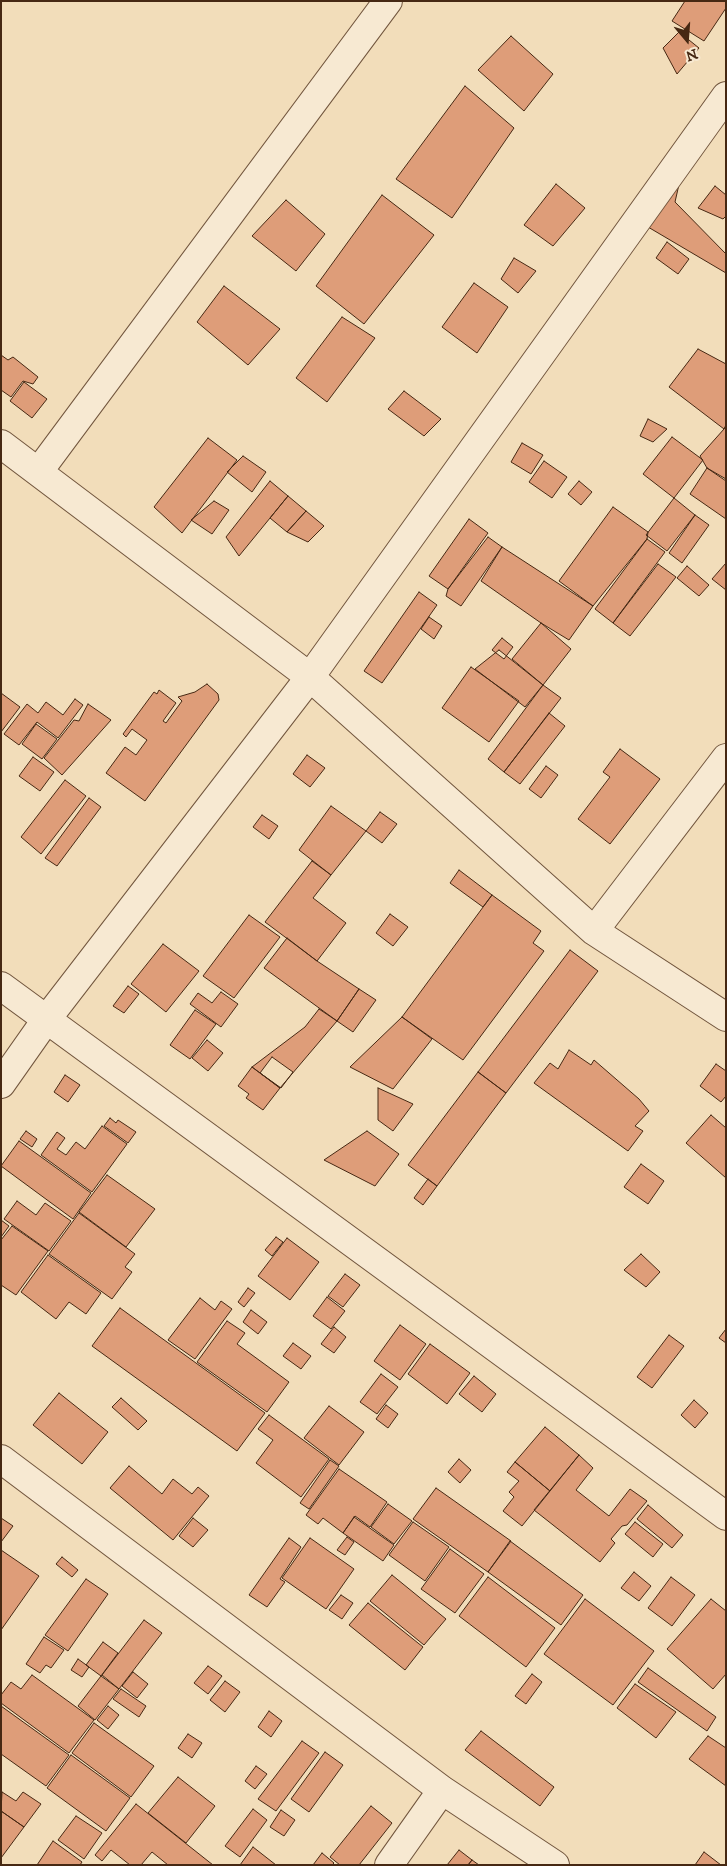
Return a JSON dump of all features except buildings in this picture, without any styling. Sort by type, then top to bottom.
[{"type":"street","points":[[40,471],[388,1]]},
{"type":"street","points":[[1,1084],[46,1020],[310,677],[726,96]]},
{"type":"street","points":[[1,444],[40,471],[310,677],[594,931],[726,1017]]},
{"type":"street","points":[[594,931],[726,758]]},
{"type":"street","points":[[1,986],[726,1516]]},
{"type":"street","points":[[1,1459],[442,1790],[555,1865]]},
{"type":"street","points":[[389,1865],[442,1790]]}]
